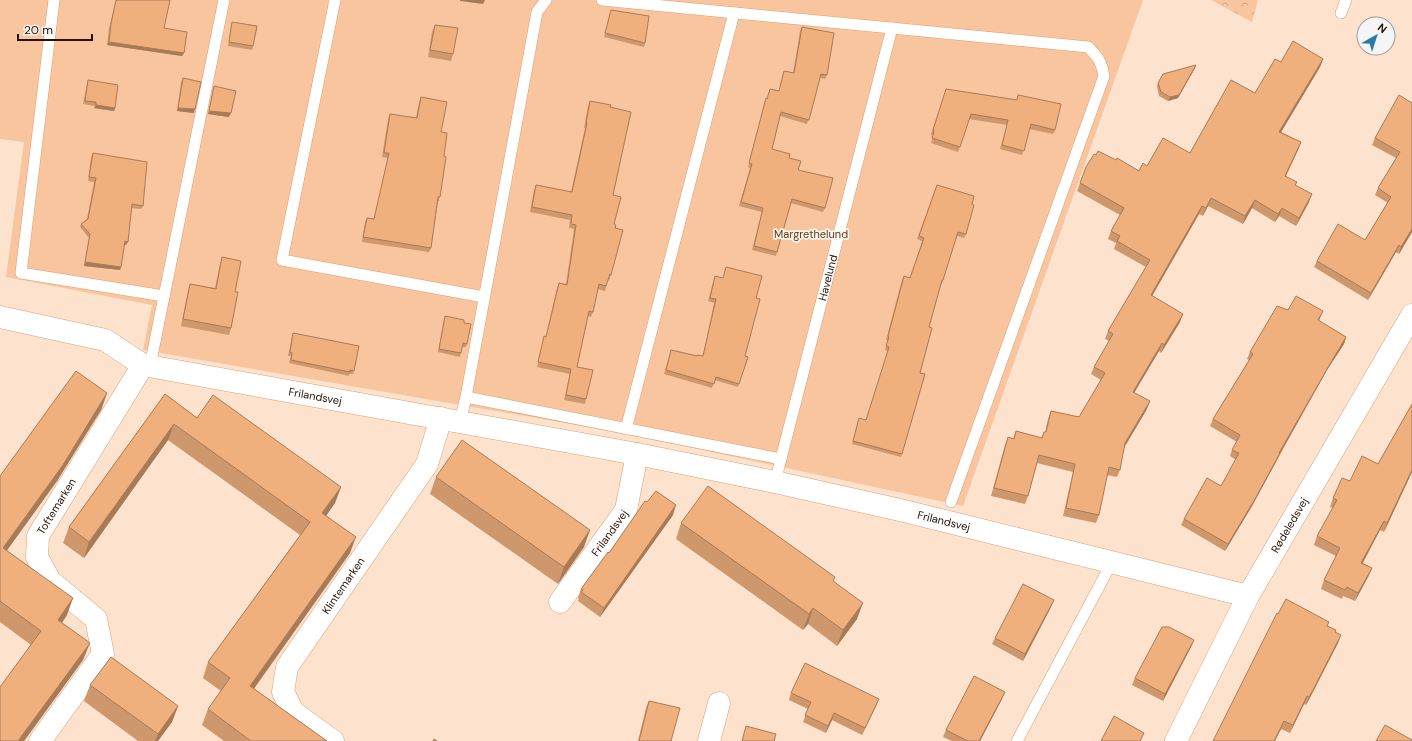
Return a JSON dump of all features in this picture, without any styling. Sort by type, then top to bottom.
[{"type":"street","name":"Rødeledsvej","points":[[1176,741],[1248,596],[1412,315]]},
{"type":"street","name":"Frilandsvej","points":[[0,317],[105,340],[147,365],[637,454],[775,482],[900,510],[1248,596]]},
{"type":"street","name":"Toftemarken","points":[[40,741],[102,654],[96,619],[50,581],[36,557],[38,536],[147,365]]},
{"type":"street","name":"Klintemarken","points":[[333,741],[293,712],[283,692],[286,667],[428,464],[450,420]]},
{"type":"street","name":"Frilandsvej","points":[[560,602],[626,510],[637,454]]},
{"type":"street","points":[[709,741],[719,702]]},
{"type":"lane","points":[[54,0],[21,273],[164,296]]},
{"type":"lane","points":[[147,365],[164,296],[224,0]]},
{"type":"lane","points":[[335,0],[282,260],[484,297]]},
{"type":"lane","points":[[450,420],[466,397],[537,12],[546,0]]},
{"type":"lane","points":[[602,0],[1088,47],[1102,63],[1104,76],[951,502]]},
{"type":"lane","points":[[1341,13],[1346,0]]},
{"type":"lane","points":[[626,429],[734,13]]},
{"type":"lane","name":"Havelund","points":[[775,482],[892,28]]},
{"type":"lane","points":[[466,397],[781,459]]},
{"type":"lane","points":[[1017,741],[1112,562]]},
{"type":"green space","name":"Margrethelund","points":[[0,0],[1143,0],[963,506],[623,433],[143,350],[152,305],[6,277],[24,142],[0,139]]},
{"type":"green space","points":[[1211,0],[1258,0],[1252,22]]},
{"type":"building","points":[[116,0],[170,0],[164,28],[187,32],[184,53],[109,42]]},
{"type":"building","points":[[611,10],[649,16],[645,43],[605,33]]},
{"type":"building","points":[[232,22],[257,26],[253,46],[229,42]]},
{"type":"building","points":[[435,25],[458,28],[453,54],[430,50]]},
{"type":"building","points":[[802,27],[834,33],[827,75],[821,74],[809,120],[781,112],[772,149],[790,154],[789,158],[801,161],[798,170],[833,178],[825,208],[792,199],[777,252],[754,246],[763,208],[741,202],[752,164],[749,163],[766,98],[767,99],[770,89],[779,91],[784,71],[794,73]]},
{"type":"building","points":[[1293,41],[1323,59],[1279,132],[1301,142],[1285,176],[1297,182],[1295,185],[1312,194],[1299,218],[1282,208],[1278,214],[1255,200],[1245,216],[1211,198],[1206,208],[1202,206],[1151,295],[1183,314],[1164,345],[1162,343],[1133,392],[1150,401],[1125,443],[1120,470],[1109,467],[1099,515],[1066,508],[1075,464],[1039,455],[1028,496],[994,488],[1008,437],[1014,439],[1016,431],[1042,438],[1044,432],[1046,432],[1051,411],[1079,417],[1105,373],[1094,367],[1113,334],[1108,331],[1150,260],[1117,241],[1120,236],[1111,231],[1124,208],[1080,183],[1086,167],[1094,154],[1096,155],[1098,151],[1116,160],[1117,158],[1139,171],[1143,163],[1147,166],[1163,138],[1190,153],[1231,80],[1255,93],[1275,59],[1281,62]]},
{"type":"building","points":[[1196,65],[1179,95],[1170,97],[1161,92],[1158,83],[1163,74]]},
{"type":"building","points":[[183,78],[201,82],[195,109],[178,108]]},
{"type":"building","points":[[88,80],[118,85],[115,108],[96,105],[96,102],[85,101]]},
{"type":"building","points":[[214,86],[236,91],[231,113],[209,111]]},
{"type":"building","points":[[946,89],[1017,100],[1018,95],[1061,104],[1055,130],[1031,124],[1024,151],[1002,145],[1008,120],[971,114],[960,147],[932,138],[934,132],[933,130]]},
{"type":"building","points":[[1399,95],[1412,103],[1412,229],[1401,247],[1399,245],[1371,293],[1317,261],[1338,224],[1365,240],[1391,197],[1378,188],[1400,152],[1375,138]]},
{"type":"building","points":[[421,97],[447,102],[441,132],[447,133],[444,156],[446,157],[440,197],[438,197],[431,248],[363,237],[367,218],[374,219],[389,153],[384,153],[390,114],[417,118]]},
{"type":"building","points":[[590,101],[611,105],[610,107],[631,112],[613,195],[621,197],[614,224],[616,225],[615,228],[623,230],[611,275],[610,274],[606,286],[599,284],[593,312],[589,311],[577,367],[593,370],[586,399],[566,395],[571,369],[538,362],[544,336],[546,337],[559,283],[567,285],[576,225],[571,224],[572,215],[532,207],[536,185],[572,192],[587,123]]},
{"type":"building","points":[[93,153],[147,162],[143,206],[132,204],[128,242],[125,241],[121,267],[85,262],[90,234],[81,224],[88,219],[96,178],[89,177]]},
{"type":"building","points":[[937,185],[974,196],[972,204],[974,205],[966,234],[958,232],[942,280],[929,327],[932,328],[920,373],[925,374],[902,454],[853,441],[859,418],[866,420],[889,347],[886,346],[888,336],[904,276],[910,278],[924,238],[919,236]]},
{"type":"building","points":[[222,257],[241,261],[235,292],[238,292],[231,328],[183,319],[190,284],[216,289]]},
{"type":"building","points":[[726,267],[762,276],[756,298],[760,299],[745,356],[748,357],[739,384],[716,377],[714,384],[666,370],[671,350],[703,356],[716,299],[710,298],[715,276],[723,278]]},
{"type":"building","points":[[1296,296],[1323,311],[1318,320],[1346,337],[1228,544],[1184,519],[1207,478],[1221,486],[1239,453],[1232,450],[1240,435],[1213,419],[1253,354],[1250,352],[1277,306],[1288,310]]},
{"type":"building","points":[[445,316],[464,320],[464,323],[471,324],[467,344],[463,343],[461,353],[439,349]]},
{"type":"building","points":[[293,333],[359,346],[354,371],[350,370],[350,372],[291,360],[292,353],[290,352]]},
{"type":"building","points":[[76,371],[107,393],[63,465],[3,548],[73,598],[58,620],[90,643],[18,741],[0,741],[0,687],[41,631],[0,601],[0,476]]},
{"type":"building","points":[[165,394],[197,418],[213,395],[341,487],[322,513],[356,537],[250,686],[327,741],[251,741],[208,709],[230,678],[208,662],[310,522],[174,424],[89,542],[69,527]]},
{"type":"building","points":[[1412,404],[1412,470],[1387,523],[1384,521],[1361,563],[1372,568],[1358,593],[1347,587],[1345,590],[1324,580],[1340,548],[1317,536],[1337,500],[1333,498],[1342,478],[1350,481],[1362,456],[1378,464]]},
{"type":"building","points":[[462,440],[590,530],[564,567],[436,477]]},
{"type":"building","points":[[708,486],[835,577],[833,581],[863,603],[843,630],[813,608],[809,614],[681,523]]},
{"type":"building","points":[[656,491],[676,505],[604,608],[581,592],[583,590],[581,589],[608,552],[609,553],[645,501],[647,502]]},
{"type":"building","points":[[1023,584],[1054,600],[1025,654],[995,638]]},
{"type":"building","points":[[1286,599],[1329,622],[1327,626],[1336,630],[1335,632],[1341,635],[1313,690],[1309,697],[1307,696],[1293,725],[1284,721],[1274,741],[1213,741],[1277,613],[1278,614]]},
{"type":"building","points":[[1162,627],[1169,627],[1194,640],[1165,694],[1135,678]]},
{"type":"building","points":[[111,657],[178,706],[158,734],[90,685]]},
{"type":"building","points":[[805,663],[879,699],[865,728],[834,713],[828,726],[805,715],[811,702],[791,693]]},
{"type":"building","points":[[974,676],[1005,692],[979,741],[968,741],[946,730]]},
{"type":"building","points":[[649,701],[680,708],[671,741],[639,741]]},
{"type":"building","points":[[1114,716],[1144,733],[1140,741],[1101,741]]},
{"type":"building","points":[[1385,725],[1412,740],[1412,741],[1376,741]]},
{"type":"building","points":[[746,726],[776,734],[774,741],[742,741]]}]
